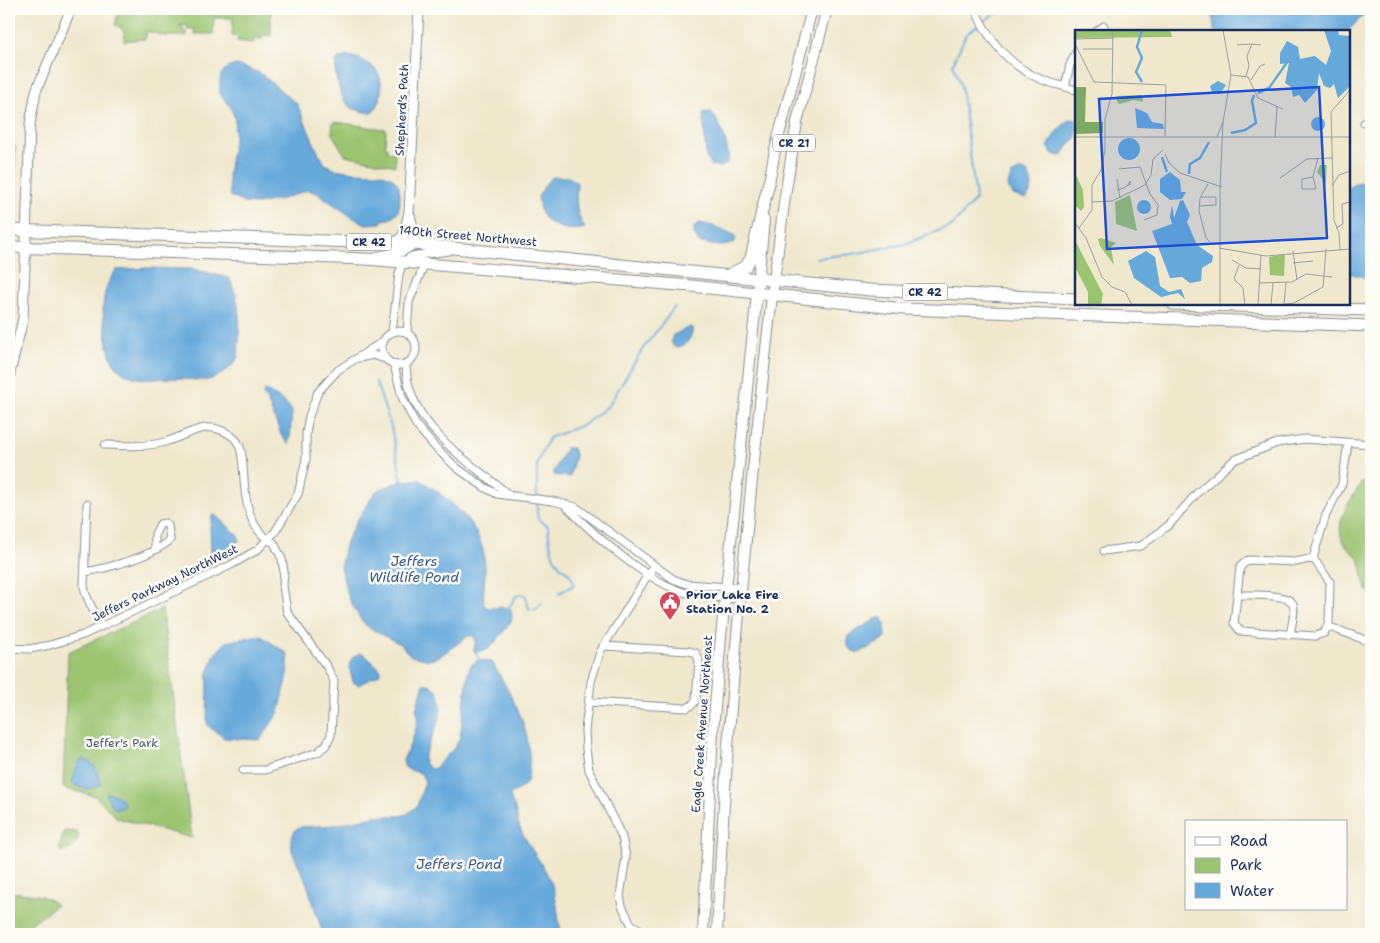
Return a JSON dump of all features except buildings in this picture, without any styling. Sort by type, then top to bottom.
[{"type":"highway","points":[[728,274],[746,266],[751,258],[769,182]]},
{"type":"highway","name":"140th Street Northwest","points":[[9,230],[414,244],[774,280]]},
{"type":"highway","name":"CR 42","points":[[9,247],[366,259],[425,263],[534,274],[691,286],[772,296],[904,308],[967,312],[1371,326]]},
{"type":"highway","name":"CR 42","points":[[774,280],[870,290],[1075,299]]},
{"type":"highway","points":[[1206,305],[1371,310]]},
{"type":"main road","name":"CR 21","points":[[759,278],[769,182],[775,150],[812,9]]},
{"type":"main road","name":"CR 21","points":[[717,934],[728,726],[740,593],[772,296],[797,122],[827,9]]},
{"type":"main road","name":"Eagle Creek Avenue Northeast","points":[[703,934],[713,730],[725,592],[759,278]]},
{"type":"street","points":[[9,377],[23,319],[30,124],[36,91],[71,9]]},
{"type":"street","name":"Shepherd's Path","points":[[394,243],[403,236],[409,212],[419,9]]},
{"type":"street","points":[[974,9],[995,45],[1008,58],[1035,76],[1075,90]]},
{"type":"street","points":[[1098,30],[1104,26]]},
{"type":"street","points":[[1065,87],[1070,65],[1075,54]]},
{"type":"street","name":"Shepherd's Path","points":[[409,212],[414,231],[414,244]]},
{"type":"street","points":[[366,259],[403,250],[414,244]]},
{"type":"street","points":[[392,332],[399,274],[403,262],[412,256],[463,249]]},
{"type":"street","points":[[407,333],[409,302],[425,263]]},
{"type":"street","points":[[356,358],[372,355],[385,359],[394,365],[406,364],[414,356],[416,346],[414,341],[407,333],[402,331],[392,332],[382,342],[381,348],[385,359]]},
{"type":"street","name":"Jeffers Parkway NorthWest","points":[[9,648],[30,648],[50,645],[83,635],[232,565],[256,550],[275,532],[298,494],[306,460],[306,434],[309,416],[318,392],[338,370],[382,342]]},
{"type":"street","points":[[406,364],[410,391],[425,418],[440,438],[508,495]]},
{"type":"street","points":[[394,365],[402,397],[416,425],[457,468],[484,487],[497,494],[553,501],[576,507],[673,579],[725,592]]},
{"type":"street","points":[[104,444],[140,445],[164,442],[206,428],[215,428],[237,441],[242,455],[248,512],[255,525],[268,540],[274,542],[282,559],[284,600],[287,612],[327,667],[334,681],[331,735],[326,745],[318,752],[265,770],[242,770]]},
{"type":"street","points":[[1104,551],[1142,546],[1170,526],[1198,492],[1234,460],[1278,443],[1305,439],[1371,444]]},
{"type":"street","points":[[1313,558],[1326,515],[1342,484],[1348,443]]},
{"type":"street","points":[[87,504],[84,586],[86,595],[101,627]]},
{"type":"street","points":[[566,505],[592,532],[648,574],[674,589],[689,594],[740,593]]},
{"type":"street","points":[[85,572],[126,562],[156,550]]},
{"type":"street","points":[[1313,558],[1330,582],[1328,626],[1324,633],[1316,636],[1240,632],[1234,623],[1240,568],[1248,560],[1296,562],[1313,558]]},
{"type":"street","points":[[646,933],[631,924],[622,906],[620,896],[626,857],[622,837],[589,770],[585,730],[591,682],[600,652],[654,564]]},
{"type":"street","points":[[1237,595],[1283,597],[1292,602],[1294,606],[1290,635]]},
{"type":"street","points":[[1328,626],[1371,642]]},
{"type":"street","points":[[589,702],[687,708],[696,700],[699,660],[696,653],[604,646]]},
{"type":"green space","points":[[115,9],[271,9],[271,36],[263,35],[262,39],[254,39],[253,43],[237,41],[238,37],[232,36],[233,18],[214,18],[213,34],[195,34],[195,29],[187,29],[187,25],[179,25],[183,26],[187,36],[164,36],[147,31],[145,39],[124,41],[125,35],[123,31],[115,25],[119,10]]},
{"type":"green space","points":[[333,122],[386,129],[385,147],[387,147],[388,152],[395,152],[395,166],[345,155],[332,134]]},
{"type":"green space","points":[[9,145],[15,146],[15,214],[9,214]]},
{"type":"green space","points":[[1371,481],[1371,595],[1365,583],[1359,560],[1345,544],[1340,529],[1344,513],[1361,483]]},
{"type":"green space","name":"Jeffer's Park","points":[[162,609],[192,838],[117,818],[95,796],[63,788],[68,652]]},
{"type":"green space","points":[[64,831],[78,832],[78,840],[69,850],[61,852],[59,849]]},
{"type":"green space","points":[[9,892],[40,896],[52,901],[56,905],[32,923],[29,934],[9,934]]},
{"type":"water","points":[[1212,9],[1366,9],[1365,14],[1349,30],[1214,30]]},
{"type":"water","points":[[349,56],[369,64],[380,78],[380,99],[371,113],[353,108],[345,102],[342,96],[336,75],[336,63],[337,59]]},
{"type":"water","points":[[237,65],[260,73],[297,104],[325,164],[334,169],[380,173],[393,178],[399,186],[400,203],[398,212],[381,223],[366,224],[352,217],[317,193],[308,190],[282,199],[257,204],[244,203],[230,196],[228,174],[234,139],[235,118],[229,105],[220,94],[220,83],[223,71]]},
{"type":"water","points":[[711,112],[721,129],[728,150],[728,163],[721,167],[711,165],[706,157],[703,113]]},
{"type":"water","points":[[1072,119],[1075,120],[1075,140],[1070,143],[1062,156],[1052,154],[1048,148],[1052,139],[1057,131]]},
{"type":"water","points":[[1021,170],[1027,172],[1031,183],[1031,189],[1026,199],[1013,195],[1007,188],[1011,175]]},
{"type":"water","points":[[553,177],[569,177],[577,183],[576,201],[578,212],[585,228],[560,228],[544,218],[539,207],[538,197],[547,182]]},
{"type":"water","points":[[1359,182],[1371,185],[1371,276],[1364,277],[1350,273],[1350,186]]},
{"type":"water","points":[[699,223],[728,232],[736,237],[735,242],[722,246],[699,242],[694,234],[694,227]]},
{"type":"water","points":[[147,268],[193,269],[229,278],[237,302],[239,333],[238,357],[226,371],[208,380],[156,379],[135,377],[117,367],[108,348],[104,319],[103,304],[108,283],[116,270]]},
{"type":"water","points":[[690,327],[693,329],[691,337],[687,342],[684,345],[674,347],[671,341],[673,335]]},
{"type":"water","points":[[265,390],[284,402],[292,412],[288,444],[281,435],[263,394]]},
{"type":"water","points":[[566,448],[573,448],[575,455],[570,477],[554,475],[554,471]]},
{"type":"water","name":"Jeffers Wildlife Pond","points":[[419,479],[451,502],[469,521],[476,532],[481,543],[485,562],[484,606],[509,608],[512,610],[512,618],[508,625],[487,650],[475,653],[476,640],[473,636],[468,636],[431,660],[411,656],[400,644],[369,628],[361,620],[349,599],[340,567],[346,542],[357,520],[376,491],[398,482]]},
{"type":"water","points":[[215,515],[237,534],[240,540],[217,553],[211,553],[210,527],[212,516]]},
{"type":"water","points":[[878,618],[882,618],[885,624],[885,639],[859,653],[851,650],[847,645],[849,635]]},
{"type":"water","points":[[260,635],[288,654],[288,675],[279,712],[260,740],[224,738],[207,725],[208,673],[215,654],[226,642]]},
{"type":"water","points":[[364,654],[381,670],[380,674],[358,685],[353,682],[350,662],[355,655]]},
{"type":"water","name":"Jeffers Pond","points":[[478,660],[492,662],[513,699],[524,725],[529,753],[528,777],[525,785],[510,794],[510,797],[521,830],[552,885],[562,934],[323,934],[307,884],[292,851],[291,840],[295,830],[301,827],[336,825],[375,816],[400,816],[407,814],[417,806],[425,782],[421,773],[407,769],[404,766],[403,760],[417,725],[418,716],[416,709],[424,684],[429,684],[437,690],[441,706],[439,720],[424,757],[425,764],[431,769],[435,768],[455,747],[460,738],[468,673],[471,665]]},
{"type":"water","points":[[82,759],[93,765],[101,784],[86,789],[72,783],[78,763]]},
{"type":"water","points":[[107,793],[118,796],[125,805],[120,809],[114,808],[106,796]]},
{"type":"waterway","points":[[816,258],[852,254],[905,244],[953,225],[976,199],[961,86],[953,64],[966,34],[994,14],[1008,9]]},
{"type":"waterway","points":[[559,593],[574,585],[571,576],[559,565],[554,557],[548,526],[538,519],[538,461],[549,438],[585,424],[609,405],[642,350],[675,307]]},
{"type":"waterway","points":[[376,382],[391,427],[402,481]]},
{"type":"waterway","points":[[508,609],[516,596],[523,594],[526,597],[529,609],[536,609],[542,603]]},
{"type":"waterway","points":[[476,652],[479,661]]},
{"type":"place","name":"Prior Lake Fire Station No. 2","points":[[670,621]]}]
